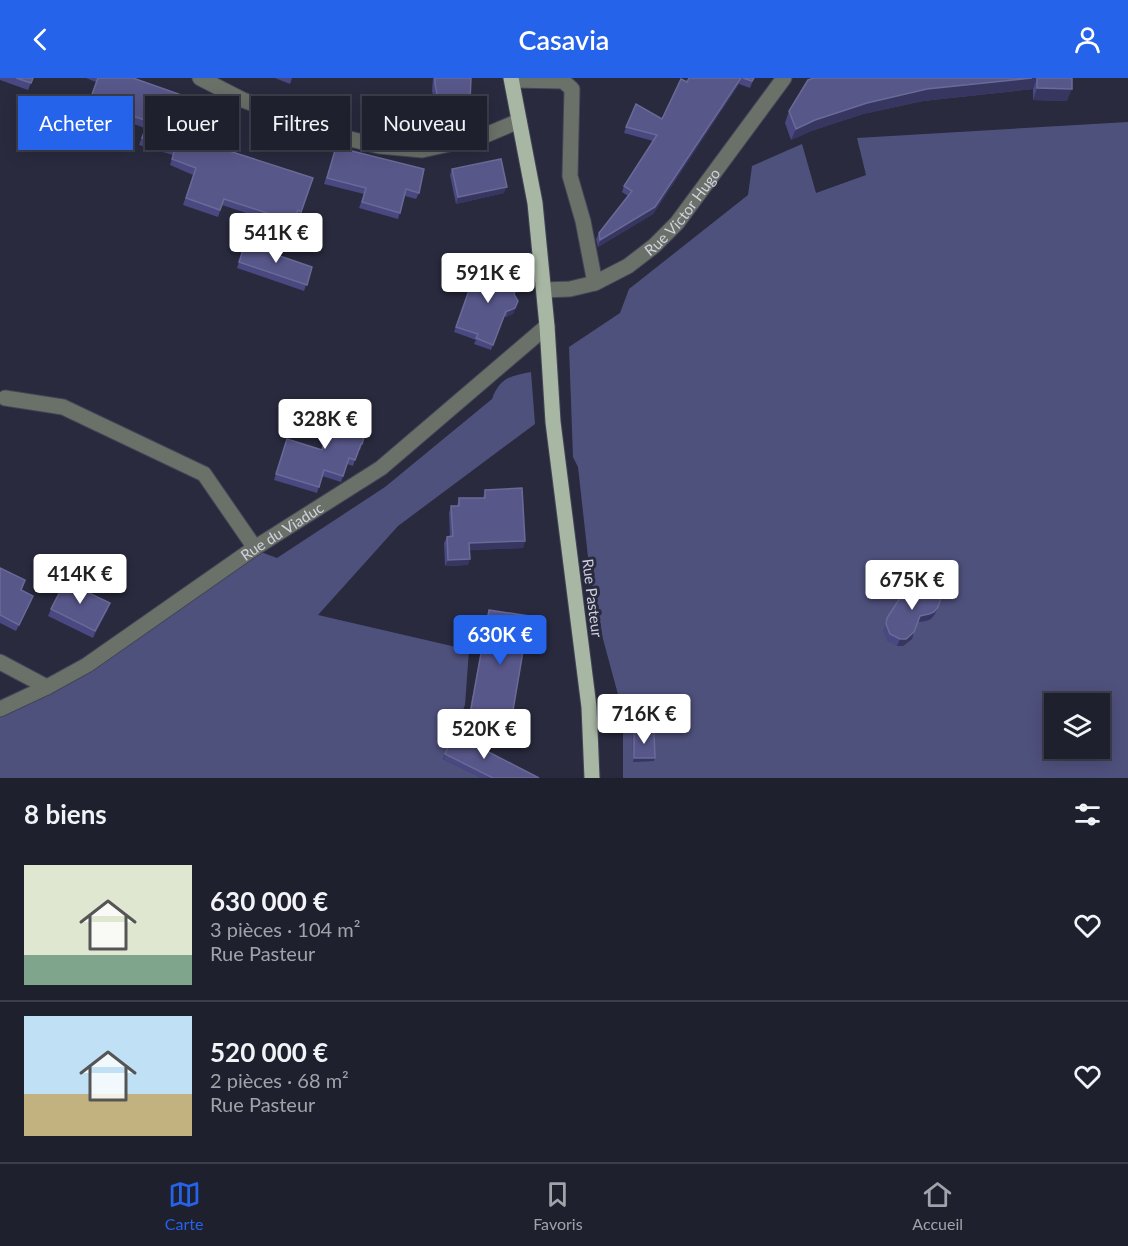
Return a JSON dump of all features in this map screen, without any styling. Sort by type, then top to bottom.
[{"type":"main road","name":"Rue Pasteur","points":[[511,79],[535,203],[547,326],[553,422],[589,707],[592,778]]},
{"type":"street","points":[[200,78],[243,100],[285,116],[338,136],[379,146],[422,150],[481,137],[519,121]]},
{"type":"street","name":"Rue Victor Hugo","points":[[544,290],[570,289],[595,284],[628,266],[654,246],[677,223],[784,78]]},
{"type":"street","points":[[511,79],[563,81],[572,89],[570,176],[583,221],[595,284]]},
{"type":"street","name":"Rue du Viaduc","points":[[0,709],[87,665],[255,548],[381,468],[547,326]]},
{"type":"street","points":[[5,398],[63,407],[204,474],[255,548]]},
{"type":"street","points":[[0,662],[47,687]]},
{"type":"shaded area","points":[[1128,122],[1128,778],[623,778],[623,713],[593,602],[578,467],[573,457],[569,347],[620,313],[629,289],[748,195],[752,166],[802,144],[816,193],[866,175],[857,138]]},
{"type":"shaded area","points":[[531,372],[535,424],[398,526],[318,615],[469,650],[465,705],[443,759],[482,778],[0,778],[0,709],[47,687],[253,549],[277,558],[385,487],[492,399],[499,386],[507,379]]},
{"type":"building","points":[[16,78],[33,78],[31,83]]},
{"type":"building","points":[[98,78],[133,78],[184,96],[145,96],[145,120],[133,116],[133,96],[91,96]]},
{"type":"building","points":[[435,78],[471,78],[470,96],[437,96]]},
{"type":"building","points":[[689,78],[741,78],[655,207],[600,240],[599,233],[632,191],[624,186],[657,135],[626,127],[636,104],[662,119],[681,79],[687,82]]},
{"type":"building","points":[[814,78],[1032,78],[927,89],[867,103],[815,120],[796,129],[789,111],[808,80]]},
{"type":"building","points":[[1037,78],[1072,78],[1072,89],[1037,88]]},
{"type":"building","points":[[175,150],[226,150],[313,178],[301,212],[298,210],[294,220],[224,199],[220,210],[186,198],[196,168],[172,159]]},
{"type":"building","points":[[335,150],[348,150],[424,169],[419,193],[406,189],[400,213],[362,202],[366,188],[327,178]]},
{"type":"building","points":[[501,159],[507,187],[458,197],[452,169]]},
{"type":"building","points":[[245,244],[312,267],[307,285],[239,262]]},
{"type":"building","points":[[478,265],[520,280],[514,294],[518,301],[515,308],[506,311],[493,345],[476,338],[478,334],[456,327]]},
{"type":"building","points":[[334,408],[370,419],[355,460],[349,458],[343,476],[324,470],[319,487],[276,474],[287,439],[322,450]]},
{"type":"building","points":[[522,488],[525,541],[469,543],[470,559],[448,560],[447,537],[453,536],[451,506],[459,506],[459,498],[485,498],[485,490]]},
{"type":"building","points":[[0,568],[25,580],[21,590],[33,596],[19,625],[0,615]]},
{"type":"building","points":[[67,578],[91,589],[89,593],[110,603],[95,631],[51,609]]},
{"type":"building","points":[[918,586],[930,586],[939,595],[938,607],[934,612],[920,616],[914,632],[906,639],[890,634],[886,624],[887,618],[900,598]]},
{"type":"building","points":[[489,610],[529,616],[511,722],[470,714]]},
{"type":"building","points":[[657,706],[657,725],[639,726],[638,707]]},
{"type":"building","points":[[654,732],[655,758],[634,758],[634,733]]},
{"type":"building","points":[[454,734],[539,778],[493,778],[445,754]]}]
